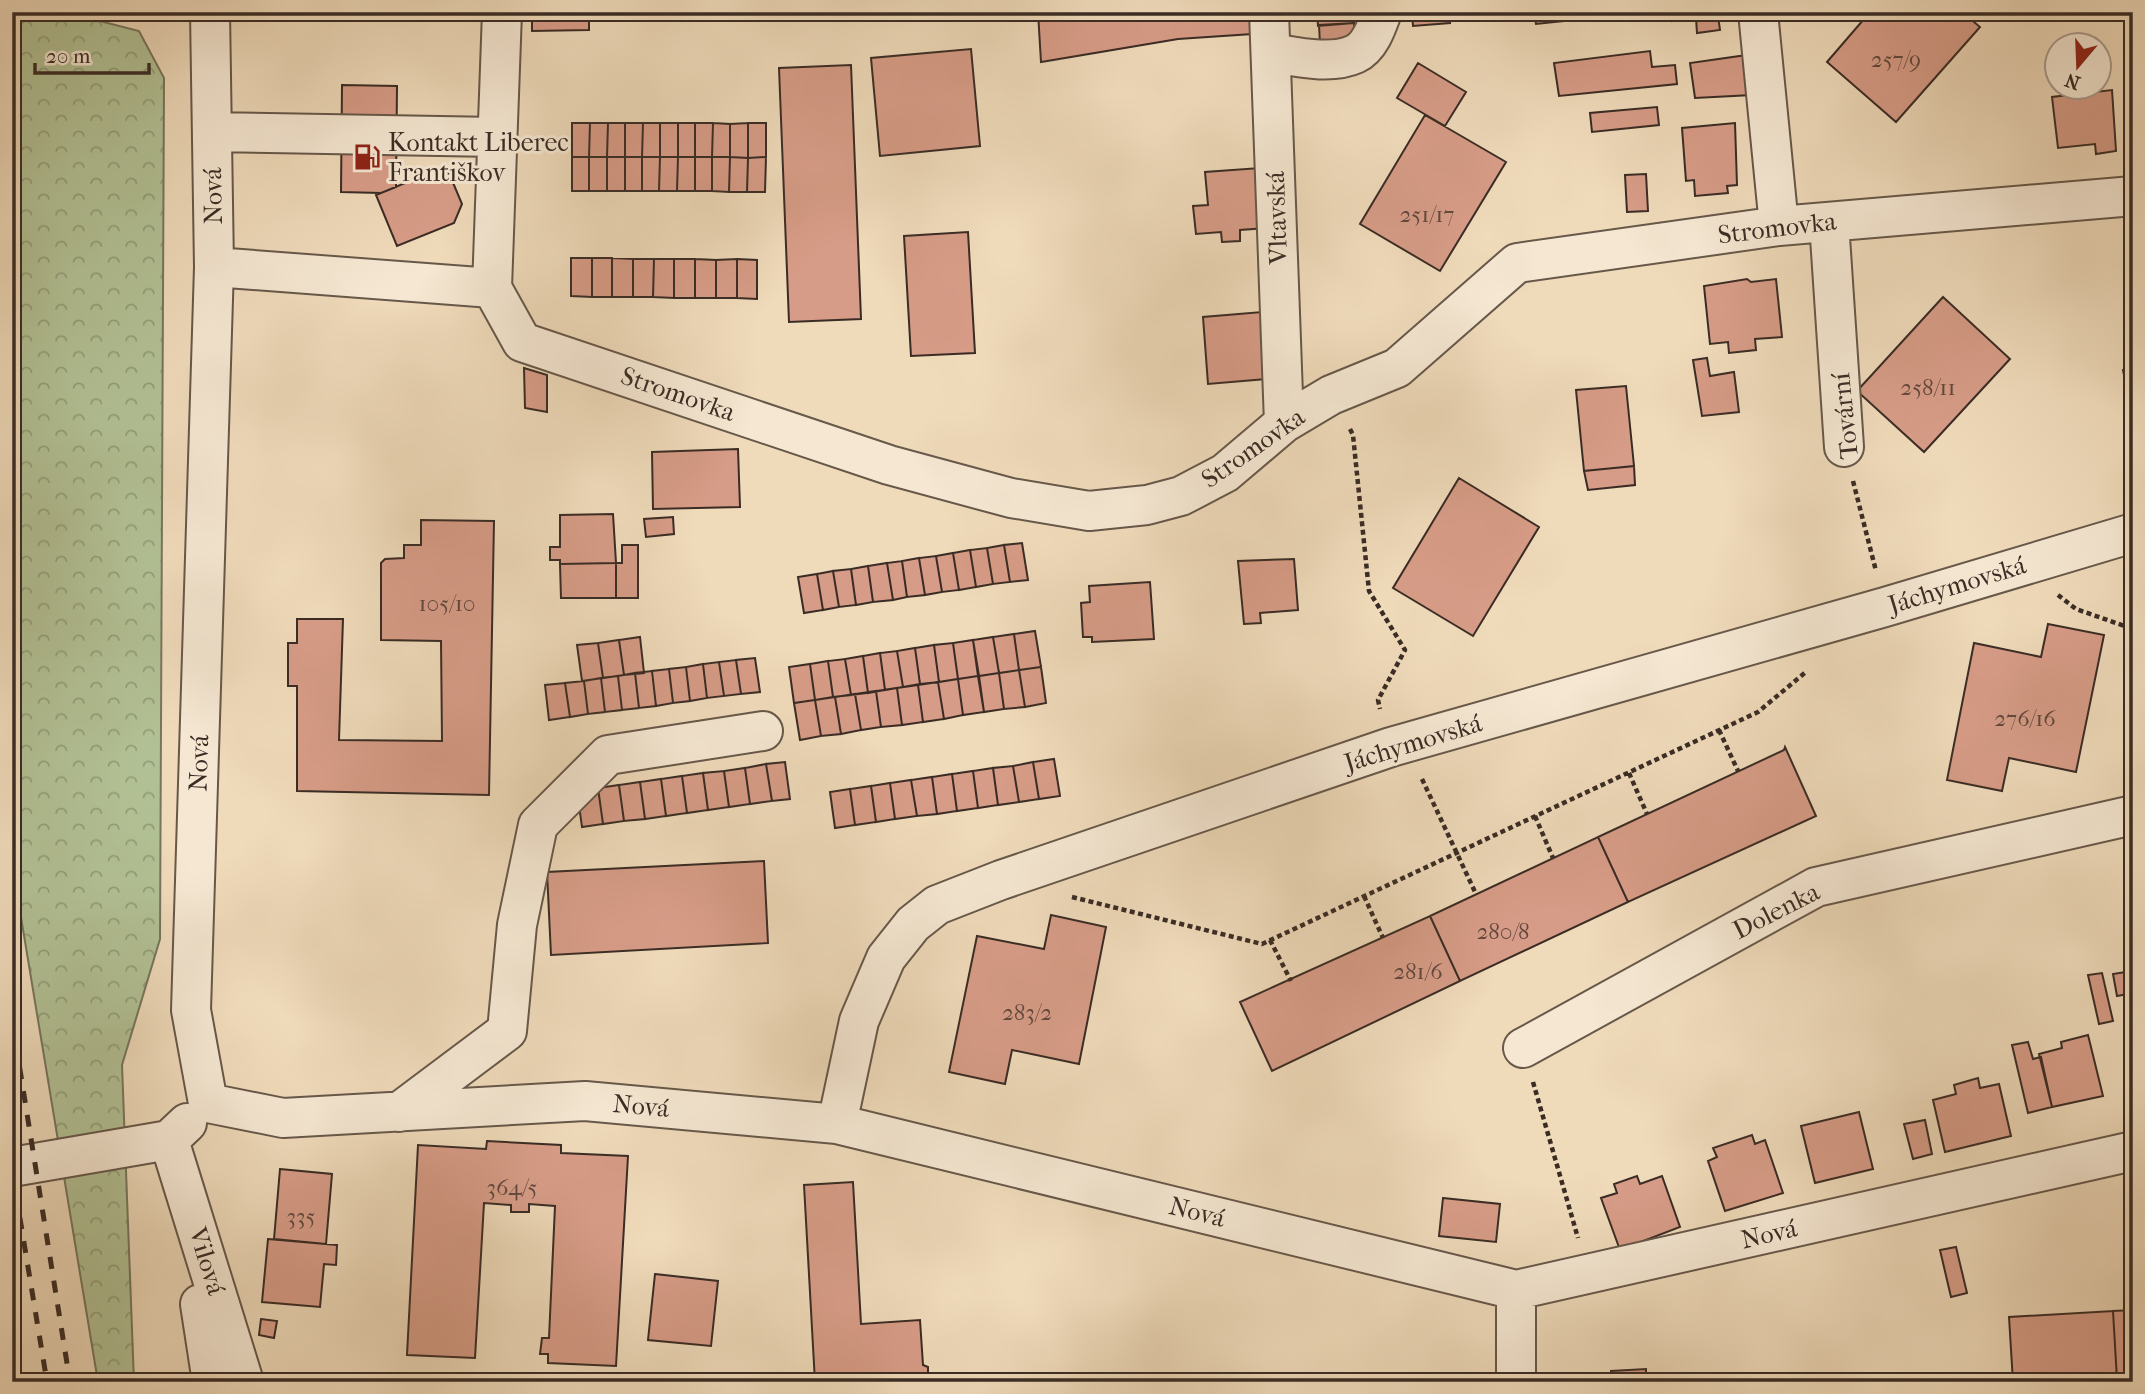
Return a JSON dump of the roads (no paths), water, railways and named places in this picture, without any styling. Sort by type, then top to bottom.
[{"type":"street","name":"Nová","points":[[210,12],[214,267],[191,1010],[208,1102],[283,1118],[586,1101],[837,1124],[1516,1290],[2133,1150]]},
{"type":"street","points":[[214,267],[492,288],[502,12]]},
{"type":"street","name":"Vltavská","points":[[1269,12],[1284,423]]},
{"type":"street","points":[[1272,53],[1315,60],[1356,54],[1373,36],[1382,12]]},
{"type":"street","points":[[1758,12],[1779,226]]},
{"type":"street","points":[[212,132],[497,137]]},
{"type":"street","name":"Stromovka","points":[[492,288],[522,342],[889,465],[1011,498],[1089,511],[1147,505],[1181,496],[1226,473],[1284,423],[1331,395],[1397,368],[1517,263],[1779,226],[2133,195]]},
{"type":"street","name":"Tovární","points":[[1829,222],[1844,447]]},
{"type":"street","name":"Jáchymovská","points":[[837,1124],[859,1021],[886,958],[913,924],[937,905],[1002,880],[1405,743],[1885,607],[2133,533]]},
{"type":"street","points":[[399,1112],[507,1031],[517,925],[538,825],[608,755],[763,731]]},
{"type":"street","name":"Dolenka","points":[[1523,1048],[1816,887],[2133,815]]},
{"type":"street","points":[[12,1167],[169,1140],[208,1102]]},
{"type":"street","name":"Vilová","points":[[169,1140],[244,1382]]},
{"type":"street","points":[[201,1240],[196,1278],[212,1382]]},
{"type":"street","points":[[1516,1290],[1516,1382]]},
{"type":"railway","points":[[12,1020],[70,1382]]},
{"type":"railway","points":[[12,1170],[47,1382]]},
{"type":"place","name":"Kontakt Liberec Františkov","points":[[367,157]]}]
